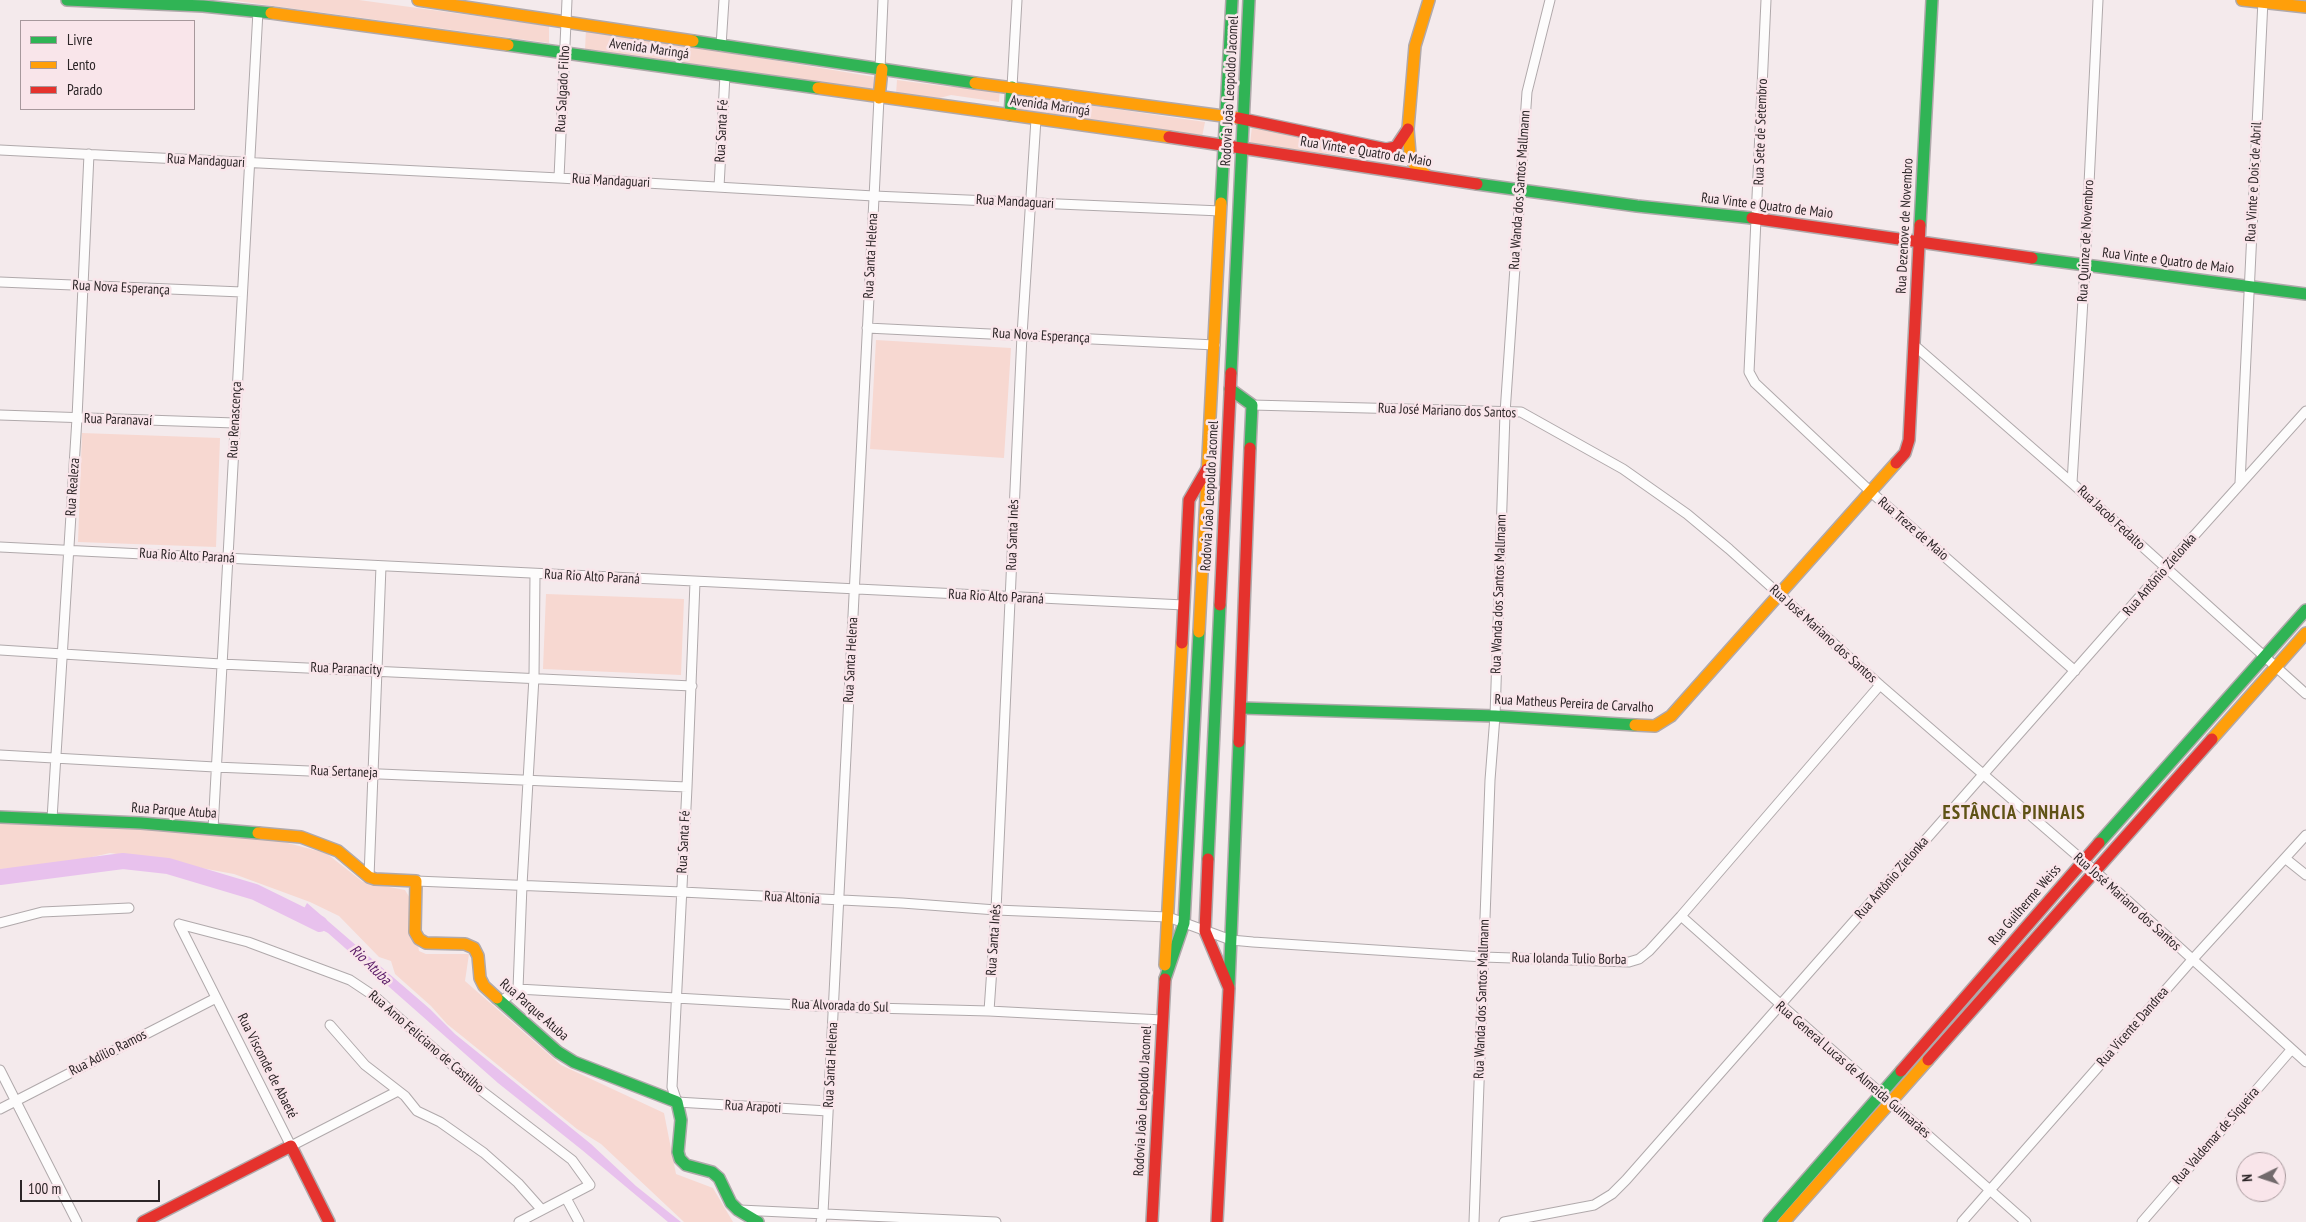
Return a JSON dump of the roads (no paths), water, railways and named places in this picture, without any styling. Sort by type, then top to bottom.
[{"type":"main road","name":"Avenida Maringá","points":[[67,0],[202,6],[258,11],[565,52],[879,98],[1224,145]]},
{"type":"main road","name":"Avenida Maringá","points":[[418,0],[721,46],[1226,116],[1243,120]]},
{"type":"main road","name":"Rodovia João Leopoldo Jacomel","points":[[1164,982],[1184,923],[1232,0]]},
{"type":"main road","name":"Rodovia João Leopoldo Jacomel","points":[[1229,988],[1205,930],[1249,0]]},
{"type":"main road","points":[[1429,0],[1416,46],[1408,129],[1410,154],[1414,164],[1429,177]]},
{"type":"main road","name":"Rua Dezenove de Novembro","points":[[1905,453],[1909,440],[1932,0]]},
{"type":"main road","points":[[2242,0],[2306,7]]},
{"type":"main road","points":[[879,98],[881,69]]},
{"type":"main road","points":[[1010,115],[1012,87]]},
{"type":"main road","name":"Rua Vinte e Quatro de Maio","points":[[1243,120],[1386,149],[1396,147],[1408,129]]},
{"type":"main road","name":"Rua Vinte e Quatro de Maio","points":[[1224,145],[1429,177],[1637,206],[1757,218],[2085,266],[2306,294]]},
{"type":"main road","points":[[1230,389],[1252,405]]},
{"type":"main road","name":"Rodovia João Leopoldo Jacomel","points":[[1217,1222],[1241,708],[1252,405]]},
{"type":"main road","name":"Rua Matheus Pereira de Carvalho","points":[[1241,708],[1495,716],[1655,726],[1671,716],[1781,595],[1905,453]]},
{"type":"main road","name":"Rodovia João Leopoldo Jacomel","points":[[1152,1222],[1189,500],[1209,465]]},
{"type":"main road","name":"Rua Guilherme Weiss","points":[[1768,1222],[2083,861],[2306,610]]},
{"type":"main road","points":[[1784,1222],[2306,632]]},
{"type":"main road","name":"Rua Parque Atuba","points":[[0,818],[213,828],[302,836],[338,851],[369,877]]},
{"type":"main road","points":[[369,877],[416,881]]},
{"type":"main road","name":"Rua Parque Atuba","points":[[416,881],[416,932],[419,939],[426,943],[465,944],[474,948],[478,956],[480,978],[484,986],[558,1052],[574,1062],[677,1102]]},
{"type":"main road","points":[[677,1102],[681,1120],[678,1152],[680,1159],[686,1164],[712,1172],[719,1178],[731,1203],[738,1210],[758,1222]]},
{"type":"main road","points":[[143,1222],[291,1146]]},
{"type":"main road","name":"Rua Visconde de Abaeté","points":[[291,1146],[329,1222]]},
{"type":"street","name":"Rua Salgado Filho","points":[[559,178],[567,0]]},
{"type":"street","points":[[721,46],[724,0]]},
{"type":"street","points":[[881,69],[883,0]]},
{"type":"street","points":[[1012,87],[1017,0]]},
{"type":"street","name":"Rua Wanda dos Santos Mallmann","points":[[1474,1222],[1490,780],[1495,716],[1505,413],[1527,92],[1550,0]]},
{"type":"street","name":"Rua Sete de Setembro","points":[[1755,383],[1748,372],[1748,358],[1757,218],[1766,0]]},
{"type":"street","name":"Rua Quinze de Novembro","points":[[2072,483],[2098,0]]},
{"type":"street","name":"Rua Vinte e Dois de Abril","points":[[2240,483],[2263,1]]},
{"type":"street","name":"Rua Renascença","points":[[213,828],[258,11]]},
{"type":"street","name":"Rua Santa Fé","points":[[719,187],[725,75]]},
{"type":"street","name":"Rua Santa Helena","points":[[822,1218],[879,98]]},
{"type":"street","name":"Rua Santa Inês","points":[[989,1011],[996,910],[1022,335],[1029,203],[1036,119]]},
{"type":"street","name":"Rua Mandaguari","points":[[0,150],[874,196],[1221,211]]},
{"type":"street","name":"Rua Realeza","points":[[52,819],[77,418],[89,154]]},
{"type":"street","name":"Rua Nova Esperança","points":[[0,282],[242,292]]},
{"type":"street","name":"Rua Nova Esperança","points":[[867,328],[1215,345]]},
{"type":"street","name":"Rua Jacob Fedalto","points":[[1914,345],[2072,483],[2306,694]]},
{"type":"street","name":"Rua Treze de Maio","points":[[1755,383],[1871,492],[2075,671]]},
{"type":"street","name":"Rua José Mariano dos Santos","points":[[1252,405],[1521,412],[1623,469],[1687,514],[1781,595],[1880,685],[2095,871],[2306,1062]]},
{"type":"street","name":"Rua Antônio Zielonka","points":[[1504,1222],[1594,1205],[1612,1194],[2240,483],[2306,411]]},
{"type":"street","name":"Rua Paranavaí","points":[[0,415],[235,423]]},
{"type":"street","name":"Rua Rio Alto Paraná","points":[[0,547],[1184,606]]},
{"type":"street","points":[[369,877],[381,566]]},
{"type":"street","points":[[500,1002],[518,989],[534,677],[535,574]]},
{"type":"street","name":"Rua Santa Fé","points":[[677,1102],[671,1076],[682,892],[695,582]]},
{"type":"street","name":"Rua Paranacity","points":[[0,650],[221,664],[534,677],[692,686]]},
{"type":"street","name":"Rua Iolanda Tulio Borba","points":[[1168,917],[1231,940],[1483,957],[1629,962],[1639,959],[1649,951],[1681,916],[1880,685]]},
{"type":"street","name":"Rua Sertaneja","points":[[0,755],[56,756],[215,767],[687,787]]},
{"type":"street","name":"Rua Vicente Dandrea","points":[[1962,1222],[2192,960],[2306,835]]},
{"type":"street","points":[[2286,859],[2306,875]]},
{"type":"street","name":"Rua Altonia","points":[[416,881],[682,892],[996,910],[1168,917]]},
{"type":"street","points":[[0,923],[42,912],[129,908]]},
{"type":"street","name":"Rua General Lucas de Almeida Guimarães","points":[[1681,916],[1780,1006],[2026,1222]]},
{"type":"street","name":"Rua Visconde de Abaeté","points":[[179,924],[291,1146]]},
{"type":"street","name":"Rua Arno Feliciano de Castilho","points":[[179,924],[248,942],[340,975],[363,988],[384,1004],[482,1091],[572,1160],[590,1185],[566,1198]]},
{"type":"street","name":"Rua Alvorada do Sul","points":[[518,989],[834,1007],[989,1011],[1162,1020]]},
{"type":"street","name":"Rua Adílio Ramos","points":[[0,1109],[216,998]]},
{"type":"street","points":[[330,1024],[365,1065],[398,1090],[420,1113],[440,1122],[499,1166],[542,1210]]},
{"type":"street","name":"Rua Valdemar de Siqueira","points":[[2142,1222],[2291,1050]]},
{"type":"street","points":[[0,1070],[77,1222]]},
{"type":"street","points":[[291,1146],[398,1090]]},
{"type":"street","name":"Rua Arapoti","points":[[677,1102],[828,1111]]},
{"type":"street","points":[[519,1222],[566,1198],[579,1222]]},
{"type":"street","points":[[738,1210],[822,1218],[996,1222]]},
{"type":"water","points":[[307,903],[430,1009],[455,1034],[591,1144],[636,1186],[681,1222],[668,1222],[498,1083],[328,933],[299,918]]},
{"type":"waterway","name":"Rio Atuba","points":[[0,877],[123,861],[168,866],[255,892],[320,924]]},
{"type":"district","name":"ESTÂNCIA PINHAIS","points":[[2014,814]]}]
